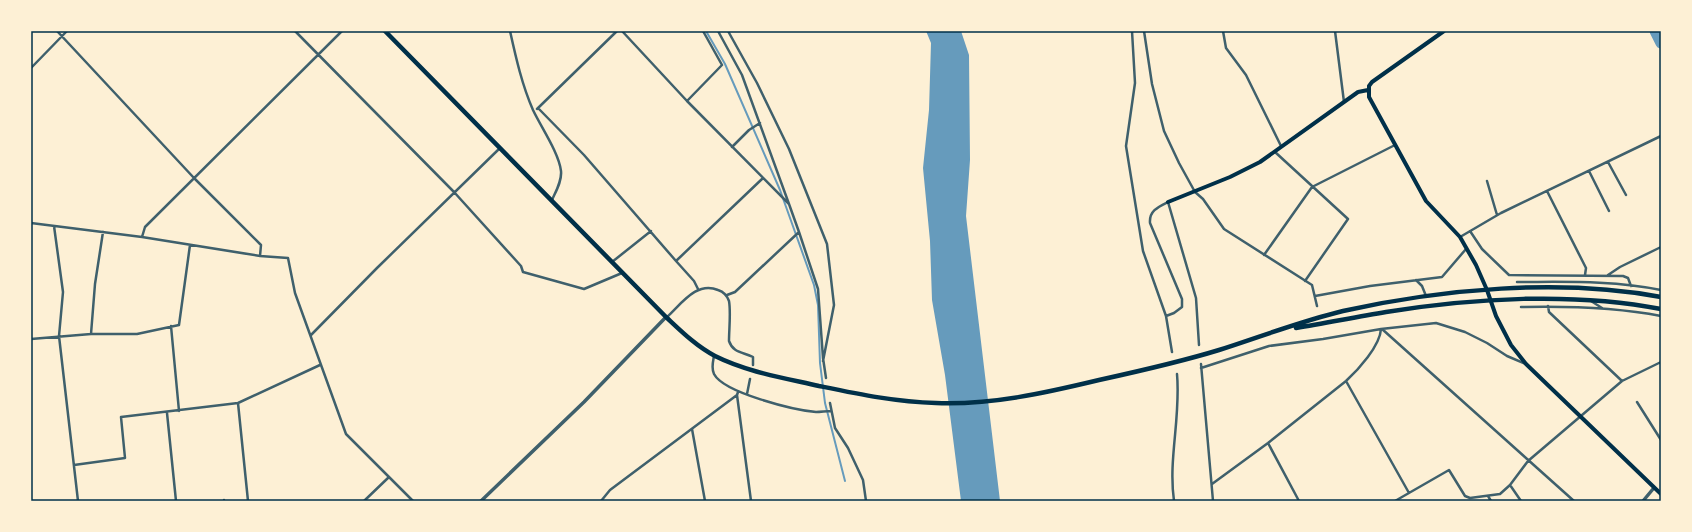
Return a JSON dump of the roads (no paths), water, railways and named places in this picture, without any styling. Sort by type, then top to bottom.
[{"type":"highway","points":[[385,31],[666,317],[698,345],[714,355],[740,367],[772,376],[872,397],[938,403],[1000,400],[1045,393],[1188,359],[1339,312],[1391,301],[1487,290],[1538,288],[1598,289],[1661,297]]},
{"type":"highway","points":[[1278,330],[1386,312],[1491,301],[1539,299],[1591,301],[1661,309]]},
{"type":"main road","points":[[1444,31],[1372,82],[1368,90],[1372,104],[1426,200],[1460,237],[1467,249],[1487,290],[1496,316],[1511,345],[1526,364],[1654,489],[1661,494]]},
{"type":"main road","points":[[1168,202],[1230,177],[1260,162],[1358,92],[1368,90]]},
{"type":"street","points":[[57,31],[194,178],[261,245],[260,256]]},
{"type":"street","points":[[31,68],[67,31]]},
{"type":"street","points":[[295,31],[454,192],[521,266],[523,272],[584,289],[623,273]]},
{"type":"street","points":[[142,237],[145,227],[342,31]]},
{"type":"street","points":[[510,31],[518,68],[526,95],[552,146],[561,171],[560,184],[552,200]]},
{"type":"street","points":[[534,112],[617,31]]},
{"type":"street","points":[[622,31],[686,101],[789,204]]},
{"type":"street","points":[[686,101],[722,64],[703,31]]},
{"type":"street","points":[[718,31],[742,75],[789,204],[818,290],[823,361],[826,378]]},
{"type":"street","points":[[728,31],[757,83],[790,149],[827,244],[834,305],[823,361]]},
{"type":"street","points":[[1132,31],[1135,83],[1126,146],[1143,251],[1166,316],[1172,352]]},
{"type":"street","points":[[1144,31],[1152,84],[1164,131],[1195,192],[1203,199],[1224,229],[1312,285],[1317,306]]},
{"type":"street","points":[[1223,31],[1226,48],[1246,75],[1281,147]]},
{"type":"street","points":[[1335,31],[1344,103]]},
{"type":"street","points":[[538,108],[584,155],[694,281],[698,289]]},
{"type":"street","points":[[732,148],[749,130],[760,123]]},
{"type":"street","points":[[1460,237],[1497,215],[1661,136]]},
{"type":"street","points":[[1264,255],[1312,187],[1395,145]]},
{"type":"street","points":[[311,335],[500,148]]},
{"type":"street","points":[[1274,152],[1348,218],[1305,281]]},
{"type":"street","points":[[1608,162],[1626,195]]},
{"type":"street","points":[[1589,171],[1610,211]]},
{"type":"street","points":[[676,261],[762,178]]},
{"type":"street","points":[[1488,181],[1497,215]]},
{"type":"street","points":[[1547,191],[1586,268],[1585,275]]},
{"type":"street","points":[[1166,316],[1174,313],[1182,307],[1182,299],[1150,223],[1150,218],[1156,208],[1168,202],[1196,298],[1199,345]]},
{"type":"street","points":[[31,223],[142,237],[260,256],[288,258],[295,294],[346,434],[413,501]]},
{"type":"street","points":[[54,226],[63,292],[59,336],[78,501]]},
{"type":"street","points":[[612,262],[651,231]]},
{"type":"street","points":[[1470,231],[1482,249],[1509,275],[1623,276],[1628,278],[1631,286]]},
{"type":"street","points":[[91,334],[95,284],[103,232]]},
{"type":"street","points":[[481,501],[584,402],[666,317],[698,289],[711,287],[727,295],[735,292],[798,232]]},
{"type":"street","points":[[31,339],[91,334],[137,334],[179,325],[190,245]]},
{"type":"street","points":[[1608,276],[1620,267],[1661,247]]},
{"type":"street","points":[[1315,296],[1442,276],[1467,249]]},
{"type":"street","points":[[1415,280],[1422,286],[1427,297]]},
{"type":"street","points":[[1517,282],[1579,282],[1661,290]]},
{"type":"street","points":[[1538,288],[1545,282]]},
{"type":"street","points":[[727,295],[729,302],[730,346],[735,351],[753,357],[753,365]]},
{"type":"street","points":[[1591,301],[1602,308]]},
{"type":"street","points":[[1548,306],[1549,312],[1622,381]]},
{"type":"street","points":[[1521,307],[1548,306],[1602,308],[1661,316]]},
{"type":"street","points":[[1201,368],[1269,346],[1382,329],[1436,323],[1465,332],[1487,343],[1506,356],[1526,364]]},
{"type":"street","points":[[171,326],[179,411]]},
{"type":"street","points":[[1212,484],[1268,443],[1356,372],[1381,337],[1382,329]]},
{"type":"street","points":[[1382,329],[1574,501]]},
{"type":"street","points":[[1322,335],[1323,339]]},
{"type":"street","points":[[714,355],[712,368],[714,374],[717,378],[738,392],[788,407],[816,412],[831,411]]},
{"type":"street","points":[[1395,501],[1449,470],[1465,496],[1470,498],[1500,494],[1510,485],[1528,461],[1622,381],[1661,362]]},
{"type":"street","points":[[1201,364],[1213,501]]},
{"type":"street","points":[[74,465],[125,458],[122,417],[167,413],[238,403],[320,366]]},
{"type":"street","points":[[1174,501],[1171,482],[1179,394],[1177,374]]},
{"type":"street","points":[[746,394],[750,379]]},
{"type":"street","points":[[1346,381],[1409,493]]},
{"type":"street","points":[[738,392],[737,395],[751,501]]},
{"type":"street","points":[[601,501],[610,490],[737,395]]},
{"type":"street","points":[[1638,402],[1661,440]]},
{"type":"street","points":[[238,403],[248,501]]},
{"type":"street","points":[[830,403],[835,428],[848,448],[863,480],[866,501]]},
{"type":"street","points":[[167,413],[176,501]]},
{"type":"street","points":[[692,428],[705,501]]},
{"type":"street","points":[[1268,443],[1299,501]]},
{"type":"street","points":[[364,501],[389,477]]},
{"type":"street","points":[[1510,485],[1521,501]]},
{"type":"street","points":[[1643,501],[1654,489]]},
{"type":"street","points":[[1488,496],[1491,501]]},
{"type":"water","points":[[926,31],[961,31],[969,55],[970,160],[966,216],[1000,501],[961,501],[945,375],[932,300],[930,241],[923,168],[929,110],[931,43]]},
{"type":"waterway","points":[[706,31],[725,64],[780,190],[814,285],[818,305],[820,363],[825,403],[845,481]]},
{"type":"waterway","points":[[1655,31],[1661,43]]}]
